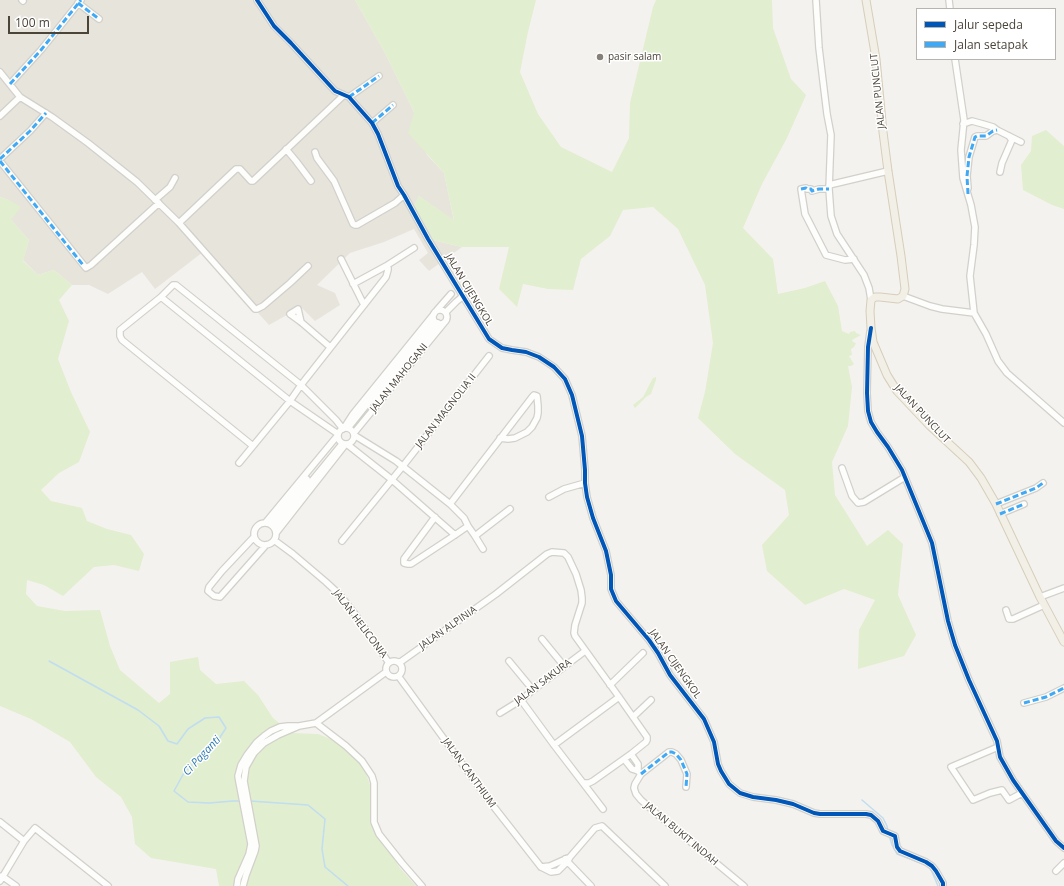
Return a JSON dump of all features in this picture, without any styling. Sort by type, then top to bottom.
[{"type":"main road","name":"JALAN PUNCLUT","points":[[866,0],[876,59],[888,171],[902,256],[905,289],[903,296]]},
{"type":"main road","points":[[871,300],[875,297],[898,299],[903,296]]},
{"type":"main road","name":"JALAN PUNCLUT","points":[[871,300],[871,328],[874,342],[886,375],[897,391],[930,426],[969,462],[981,478],[996,504],[1040,598],[1064,642]]},
{"type":"street","name":"JALAN CIJENGKOL","points":[[257,0],[274,26],[291,42],[335,91],[347,96],[372,123],[378,134],[398,186],[428,239],[489,339],[502,348],[526,352],[539,357],[554,367],[565,379],[572,395],[582,436],[587,497],[593,518],[606,551],[611,575],[611,589],[616,602],[650,640],[670,675],[704,719],[714,742],[718,764],[729,784],[740,793],[753,797],[793,804],[814,813],[866,814],[875,818],[884,832],[895,836],[897,847],[900,852],[926,862],[932,866],[943,886]]},
{"type":"street","points":[[816,0],[819,48],[831,135],[829,187],[831,216],[837,234],[864,275],[869,288],[871,300]]},
{"type":"street","points":[[10,84],[79,2],[99,19]]},
{"type":"street","points":[[955,60],[964,120],[961,150],[962,178],[971,205],[975,227],[970,276],[974,312],[998,361],[1007,373],[1064,423]]},
{"type":"street","points":[[0,72],[20,97],[46,113],[88,143],[136,182],[179,223],[255,309],[263,306],[308,266]]},
{"type":"street","points":[[179,223],[236,169],[240,169],[252,181],[347,96],[379,76]]},
{"type":"street","points":[[0,116],[20,97]]},
{"type":"street","points":[[372,123],[393,105]]},
{"type":"street","points":[[46,113],[0,160],[86,268],[91,265],[157,202],[170,187],[175,178]]},
{"type":"street","points":[[963,124],[972,121],[993,127],[1021,142]]},
{"type":"street","points":[[968,194],[967,176],[969,157],[975,137],[986,136],[997,130]]},
{"type":"street","points":[[1000,172],[1002,163],[1012,140],[1009,136]]},
{"type":"street","points":[[286,149],[310,181]]},
{"type":"street","points":[[315,152],[317,158],[334,182],[353,224],[355,225],[395,203],[404,195]]},
{"type":"street","points":[[854,259],[845,260],[826,255],[805,214],[800,189],[806,188],[811,189],[812,191],[888,171]]},
{"type":"street","points":[[353,284],[386,266],[414,248]]},
{"type":"street","points":[[341,260],[364,305]]},
{"type":"street","points":[[239,463],[290,401],[330,347],[386,277],[388,268],[386,266]]},
{"type":"street","points":[[253,446],[122,340],[120,330],[161,297],[172,285],[176,285],[301,385],[336,420],[403,466],[450,504],[464,518],[483,549]]},
{"type":"street","points":[[341,440],[353,441],[349,430],[353,414],[451,294]]},
{"type":"street","points":[[446,312],[463,296]]},
{"type":"street","points":[[903,296],[942,309],[974,312]]},
{"type":"street","points":[[161,297],[290,401],[391,479],[455,535]]},
{"type":"street","points":[[439,322],[433,317],[436,312],[442,310],[446,312]]},
{"type":"street","points":[[272,526],[349,430],[439,322],[447,318],[446,312]]},
{"type":"street","points":[[301,322],[330,347]]},
{"type":"street","name":"JALAN MAHOGANI","points":[[349,430],[439,322]]},
{"type":"street","points":[[871,328],[868,347],[867,393],[868,411],[871,422],[902,470],[932,543],[948,621],[955,645],[969,680],[997,741],[1000,757],[1022,793],[1056,841],[1064,848]]},
{"type":"street","name":"JALAN MAGNOLIA II","points":[[342,540],[403,466],[489,356]]},
{"type":"street","points":[[450,504],[500,438],[533,396],[537,396],[538,413],[532,427],[527,432],[515,438],[500,438]]},
{"type":"street","points":[[272,526],[341,440]]},
{"type":"street","points":[[842,468],[852,496],[858,503],[864,502],[905,477]]},
{"type":"street","points":[[549,497],[564,489],[585,483]]},
{"type":"street","points":[[996,504],[1036,488],[1043,483]]},
{"type":"street","points":[[1000,514],[1024,504]]},
{"type":"street","points":[[476,536],[510,509]]},
{"type":"street","points":[[435,517],[404,558],[404,563],[411,564],[468,526]]},
{"type":"street","points":[[261,523],[272,526],[276,537],[274,540],[266,545],[220,597],[214,596],[208,591],[209,587],[254,536],[257,526],[261,523]]},
{"type":"street","points":[[254,536],[259,543],[266,545]]},
{"type":"street","name":"JALAN HELICONIA","points":[[274,540],[293,554],[340,595],[389,663]]},
{"type":"street","name":"JALAN ALPINIA","points":[[399,663],[496,594],[547,554],[552,552],[564,552],[576,574],[581,590],[582,603],[574,633],[585,651]]},
{"type":"street","points":[[1040,598],[1064,588]]},
{"type":"street","points":[[1006,610],[1009,619],[1013,619],[1044,605]]},
{"type":"street","points":[[542,639],[564,666]]},
{"type":"street","points":[[584,783],[593,781],[631,754],[647,740],[647,737],[585,651]]},
{"type":"street","name":"JALAN SAKURA","points":[[500,713],[521,700],[585,651]]},
{"type":"street","points":[[610,685],[643,653]]},
{"type":"street","points":[[243,886],[256,846],[252,836],[241,781],[254,753],[258,748],[278,735],[299,726],[316,723],[386,672],[389,663],[394,661],[401,664],[403,670],[399,677],[393,678],[386,672]]},
{"type":"street","points":[[509,661],[533,690]]},
{"type":"street","name":"JALAN CANTHIUM","points":[[399,677],[487,798],[541,867],[551,872],[558,871],[595,828],[602,826],[664,886]]},
{"type":"street","points":[[1024,703],[1046,697],[1064,688]]},
{"type":"street","points":[[554,745],[619,697]]},
{"type":"street","points":[[521,700],[603,809]]},
{"type":"street","points":[[633,717],[651,700]]},
{"type":"street","points":[[316,723],[357,755],[365,765],[372,776],[374,783],[374,822],[379,834],[422,886]]},
{"type":"street","points":[[998,747],[951,767],[973,800],[1002,790],[1009,800],[1022,793]]},
{"type":"street","points":[[639,772],[669,752],[672,752],[681,760],[687,774],[686,787]]},
{"type":"street","points":[[631,754],[638,764],[639,772]]},
{"type":"street","points":[[624,759],[632,769],[639,772]]},
{"type":"street","name":"JALAN BUKIT INDAH","points":[[639,772],[634,788],[636,794],[641,800],[744,886]]},
{"type":"street","points":[[0,822],[24,841]]},
{"type":"street","points":[[16,886],[1,878],[24,841],[35,828],[100,884],[108,886]]},
{"type":"street","points":[[237,886],[238,879],[249,854],[252,836]]},
{"type":"street","points":[[567,859],[592,886]]},
{"type":"street","points":[[1056,871],[1064,862]]},
{"type":"shaded area","points":[[0,0],[355,0],[385,53],[414,112],[427,155],[444,173],[454,221],[419,196],[414,206],[433,240],[462,247],[429,271],[419,260],[428,253],[414,229],[384,242],[350,253],[317,285],[335,293],[340,305],[315,321],[301,307],[269,325],[203,252],[155,289],[142,272],[108,294],[89,285],[72,285],[54,270],[38,275],[23,260],[29,240],[11,220],[9,200],[0,197]]},
{"type":"green space","points":[[355,0],[536,0],[520,72],[538,114],[561,147],[612,172],[629,138],[630,103],[656,0],[772,0],[773,28],[791,79],[806,95],[787,138],[762,184],[743,228],[773,259],[778,294],[805,288],[825,281],[838,306],[842,331],[849,334],[850,332],[855,331],[861,335],[852,340],[856,343],[851,349],[852,355],[849,356],[854,364],[848,366],[852,387],[848,426],[832,462],[835,495],[867,546],[888,530],[903,544],[898,595],[916,635],[904,656],[858,669],[859,630],[875,600],[844,589],[805,605],[767,571],[762,545],[789,515],[785,490],[735,454],[698,418],[705,392],[713,343],[705,285],[678,229],[653,207],[623,210],[610,236],[581,259],[573,290],[548,289],[523,284],[517,307],[499,289],[509,247],[462,247],[433,240],[414,206],[419,196],[454,220],[444,173],[408,133],[414,112],[385,53]]},
{"type":"green space","points":[[1046,130],[1064,146],[1064,209],[1052,205],[1023,190],[1021,165],[1031,151],[1032,136]]},
{"type":"green space","points":[[0,197],[21,207],[11,220],[29,240],[23,261],[38,275],[54,270],[72,285],[59,300],[69,321],[58,359],[71,392],[90,432],[79,462],[59,473],[41,490],[51,501],[82,508],[87,521],[107,529],[131,535],[144,554],[139,571],[114,565],[94,567],[63,596],[44,585],[27,580],[26,594],[37,606],[65,611],[100,610],[110,646],[120,670],[159,703],[170,694],[170,662],[198,657],[200,670],[216,684],[244,681],[258,695],[273,718],[291,733],[318,734],[336,741],[364,767],[373,794],[373,826],[400,868],[416,886],[219,886],[216,869],[151,858],[135,844],[132,817],[121,797],[96,777],[70,742],[31,719],[0,706]]},
{"type":"green space","points":[[656,377],[651,394],[635,408],[633,405],[643,397],[653,378]]},
{"type":"waterway","name":"Ci Paganti","points":[[49,661],[138,710],[159,726],[168,741],[177,744],[188,729],[205,718],[219,717],[226,728],[215,745],[185,771],[174,791],[188,802],[209,803],[241,801]]},
{"type":"waterway","name":"Ci Paganti","points":[[862,800],[883,818],[888,832]]},
{"type":"waterway","name":"Ci Paganti","points":[[250,801],[308,805],[325,819],[322,849],[325,867],[348,886]]},
{"type":"waterway","name":"Ci Paganti","points":[[889,835],[897,854],[921,863]]},
{"type":"waterway","name":"Ci Paganti","points":[[930,867],[938,886]]},
{"type":"marked path","points":[[10,84],[41,50],[81,0]]},
{"type":"marked path","points":[[78,3],[99,19]]},
{"type":"marked path","points":[[349,97],[379,76]]},
{"type":"marked path","points":[[372,123],[393,105]]},
{"type":"marked path","points":[[0,159],[30,131],[46,113]]},
{"type":"marked path","points":[[968,194],[967,176],[969,157],[975,137],[986,136],[997,130]]},
{"type":"marked path","points":[[0,161],[83,265]]},
{"type":"marked path","points":[[801,189],[806,188],[811,189],[812,191],[829,189]]},
{"type":"marked path","points":[[996,504],[1036,488],[1043,483]]},
{"type":"marked path","points":[[1000,514],[1024,504]]},
{"type":"marked path","points":[[1024,703],[1046,697],[1064,688]]},
{"type":"marked path","points":[[641,774],[669,752],[672,752],[681,760],[687,774],[686,787]]},
{"type":"cycle path","points":[[257,0],[274,26],[335,91],[349,97],[372,123],[378,134],[398,186],[428,239],[489,339],[502,348],[526,352],[539,357],[554,367],[565,379],[572,395],[582,436],[587,497],[593,518],[606,551],[611,575],[611,589],[616,601],[649,640],[670,675],[704,719],[714,742],[718,764],[729,784],[740,793],[753,797],[793,804],[814,813],[871,815],[878,821],[883,831],[895,836],[897,847],[900,851],[932,866],[943,883],[943,886]]},
{"type":"cycle path","points":[[871,328],[868,347],[867,393],[868,411],[871,422],[902,470],[932,543],[948,621],[955,645],[969,680],[997,741],[1000,757],[1013,780],[1056,841],[1064,848]]},
{"type":"place","name":"pasir salam","points":[[600,57]]}]
